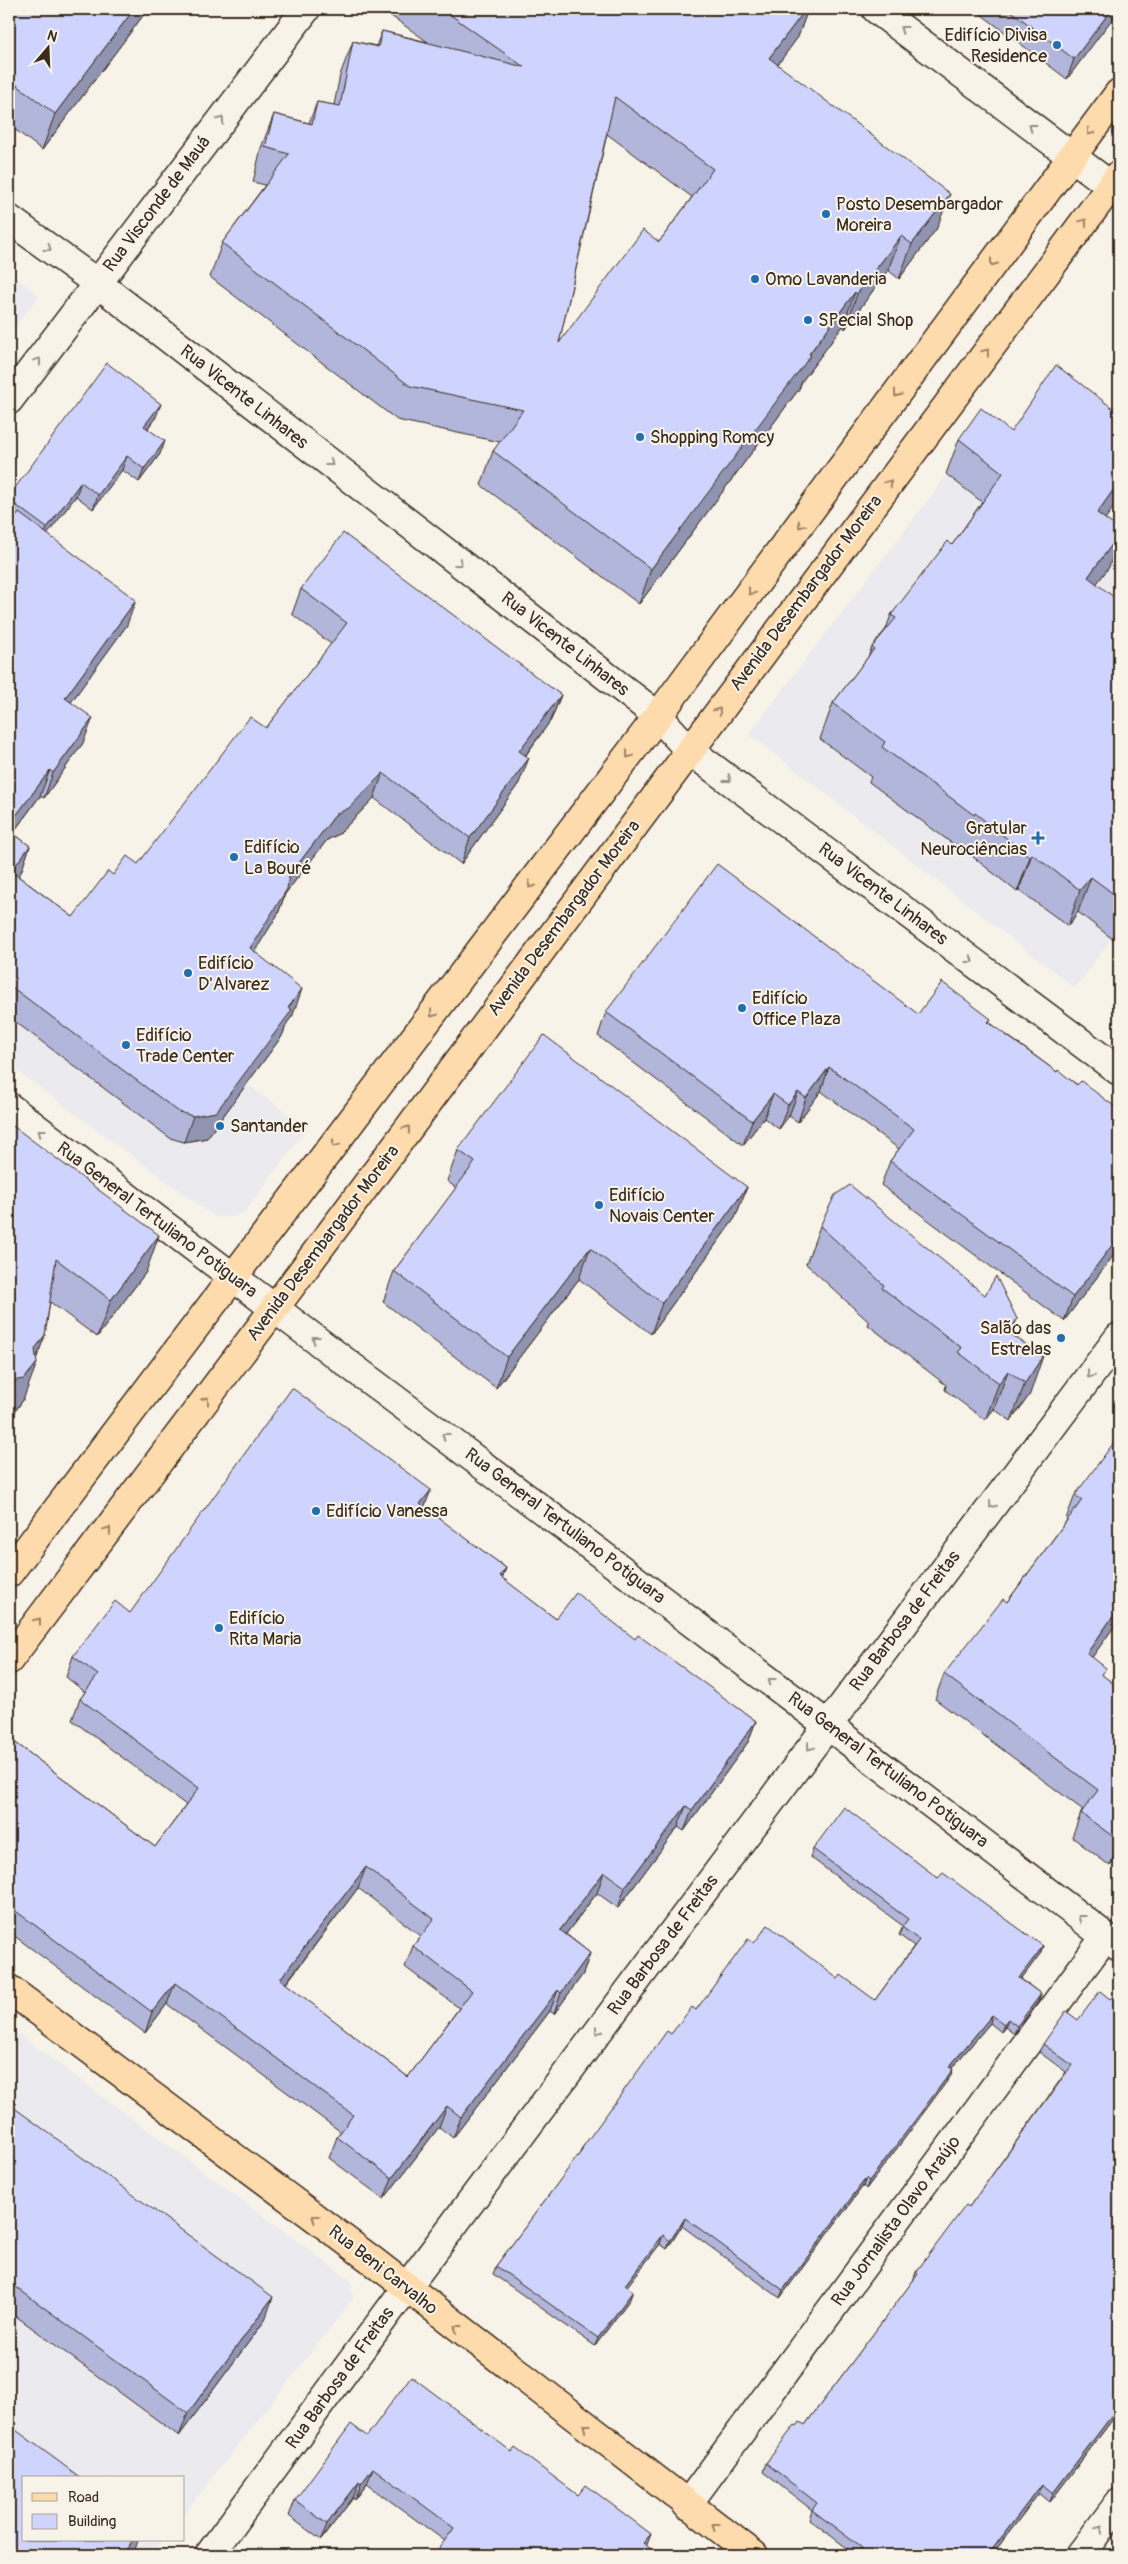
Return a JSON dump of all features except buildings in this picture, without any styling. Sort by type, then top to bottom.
[{"type":"main road","points":[[9,1573],[658,716],[1119,93]]},
{"type":"main road","name":"Avenida Desembargador Moreira","points":[[9,1660],[274,1308],[689,750],[1117,184]]},
{"type":"main road","name":"Rua Beni Carvalho","points":[[9,1989],[406,2288],[754,2555]]},
{"type":"street","name":"Rua Visconde de Mauá","points":[[9,400],[306,9]]},
{"type":"street","points":[[876,9],[1071,156],[1117,184]]},
{"type":"street","name":"Rua Vicente Linhares","points":[[9,219],[97,284],[658,716],[689,750],[1119,1070]]},
{"type":"street","name":"Rua General Tertuliano Potiguara","points":[[9,1107],[233,1278],[828,1724],[1112,1942]]},
{"type":"street","name":"Rua Barbosa de Freitas","points":[[209,2555],[406,2288],[1119,1336]]},
{"type":"street","name":"Rua Jornalista Olavo Araújo","points":[[687,2504],[1112,1942]]},
{"type":"street","points":[[1080,2555],[1119,2503]]},
{"type":"shaded area","points":[[9,273],[39,296],[9,335]]},
{"type":"shaded area","points":[[974,440],[1119,551],[1119,929],[1075,988],[749,734]]},
{"type":"shaded area","points":[[9,908],[307,1128],[246,1211],[232,1217],[215,1217],[9,1065]]},
{"type":"shaded area","points":[[9,2027],[351,2281],[353,2299],[185,2513],[185,2476],[38,2476],[9,2454]]},
{"type":"shaded area","points":[[130,2542],[161,2542],[151,2555],[146,2555]]},
{"type":"place","name":"Edifício Divisa Residence","points":[[1057,45]]},
{"type":"place","name":"Posto Desembargador Moreira","points":[[826,214]]},
{"type":"place","name":"Omo Lavanderia","points":[[755,279]]},
{"type":"place","name":"SPecial Shop","points":[[808,320]]},
{"type":"place","name":"Shopping Romcy","points":[[640,437]]},
{"type":"place","name":"Gratular Neurociências","points":[[1038,838]]},
{"type":"place","name":"Edifício La Bouré","points":[[234,857]]},
{"type":"place","name":"Edifício D'Alvarez","points":[[188,973]]},
{"type":"place","name":"Edifício Office Plaza","points":[[742,1008]]},
{"type":"place","name":"Edifício Trade Center","points":[[126,1045]]},
{"type":"place","name":"Santander","points":[[220,1126]]},
{"type":"place","name":"Edifício Novais Center","points":[[599,1205]]},
{"type":"place","name":"Salão das Estrelas","points":[[1061,1338]]},
{"type":"place","name":"Edifício Vanessa","points":[[316,1511]]},
{"type":"place","name":"Edifício Rita Maria","points":[[219,1628]]}]
